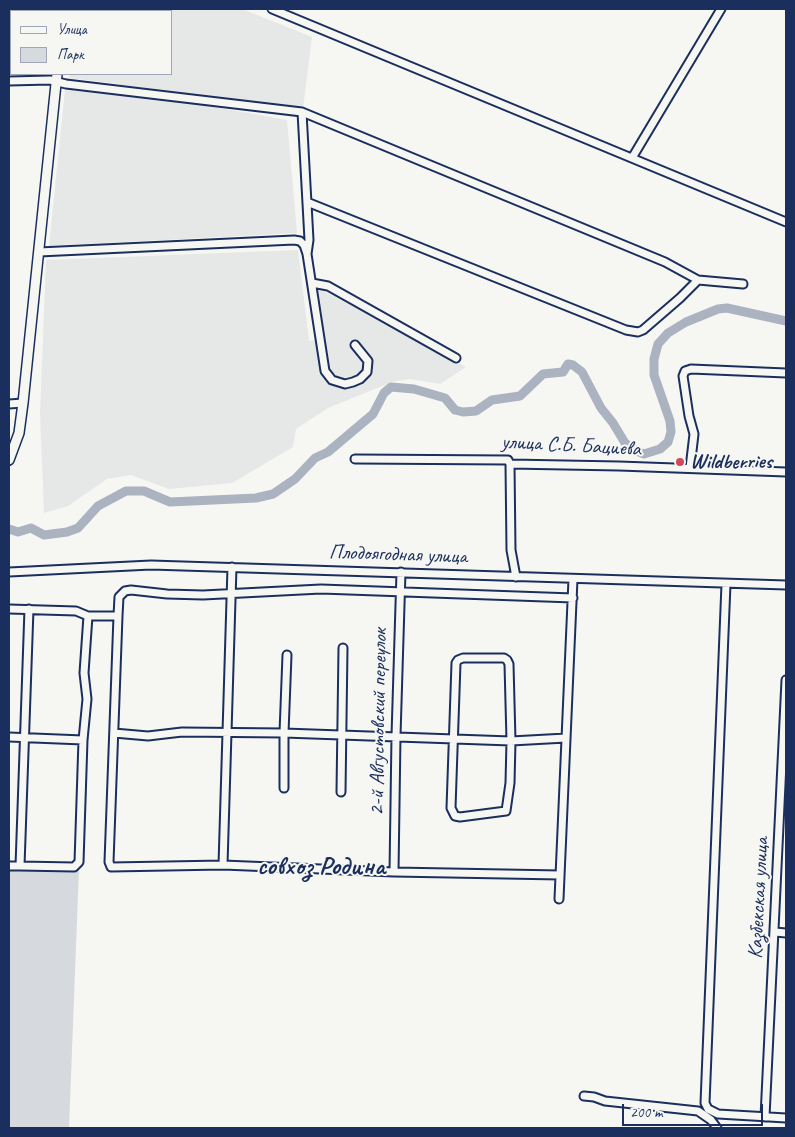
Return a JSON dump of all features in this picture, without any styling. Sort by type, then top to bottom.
[{"type":"main road","points":[[9,460],[19,433],[24,403],[57,78]]},
{"type":"street","points":[[272,9],[786,222]]},
{"type":"street","points":[[632,158],[721,9]]},
{"type":"street","points":[[9,81],[50,80],[57,78],[66,84],[302,112],[665,262],[698,280],[743,284]]},
{"type":"street","points":[[302,112],[308,202],[308,254],[325,371],[332,380],[345,384],[360,379],[367,372],[368,361],[355,344]]},
{"type":"street","points":[[308,202],[626,330],[638,332],[643,330],[698,280]]},
{"type":"street","points":[[39,252],[294,240],[300,241],[308,254]]},
{"type":"street","points":[[312,283],[328,286],[456,358]]},
{"type":"street","points":[[690,468],[694,434],[689,416],[683,376],[685,371],[691,369],[786,372]]},
{"type":"street","points":[[9,404],[24,403]]},
{"type":"street","name":"улица С.Б. Бациева","points":[[354,459],[508,460],[510,464],[786,472]]},
{"type":"street","points":[[510,464],[511,550],[516,577]]},
{"type":"street","name":"Плодоягодная улица","points":[[9,572],[151,565],[786,586]]},
{"type":"street","points":[[223,865],[232,568]]},
{"type":"street","name":"2-й Августовский переулок","points":[[394,872],[401,572]]},
{"type":"street","points":[[559,899],[574,579]]},
{"type":"street","points":[[726,584],[706,1107],[726,1115],[786,1118]]},
{"type":"street","points":[[560,875],[394,872],[223,865],[111,867],[109,862],[118,616],[119,597],[125,591],[132,590],[167,594],[231,594],[321,589],[573,598]]},
{"type":"street","points":[[9,609],[76,611],[88,616],[118,616]]},
{"type":"street","points":[[20,866],[29,609]]},
{"type":"street","points":[[9,866],[74,867],[79,862],[83,740],[87,699],[84,673],[88,616]]},
{"type":"street","points":[[341,792],[343,648]]},
{"type":"street","points":[[284,788],[287,655]]},
{"type":"street","points":[[463,658],[504,658],[507,660],[509,664],[511,741],[510,783],[506,811],[460,817],[454,816],[451,808],[456,663],[458,660],[463,658]]},
{"type":"street","name":"Казбекская улица","points":[[765,1117],[786,680]]},
{"type":"street","points":[[114,733],[148,736],[174,732],[341,734],[511,741],[566,738]]},
{"type":"street","points":[[9,737],[83,740]]},
{"type":"street","points":[[775,932],[786,933]]},
{"type":"street","points":[[584,1096],[605,1101],[698,1111],[711,1120],[717,1128]]},
{"type":"shaded area","points":[[242,9],[312,37],[303,108],[69,78],[70,75],[172,75],[172,10],[76,10]]},
{"type":"shaded area","points":[[65,90],[181,101],[287,120],[297,233],[49,246]]},
{"type":"shaded area","points":[[298,250],[309,341],[322,339],[315,291],[322,290],[466,367],[440,384],[409,379],[392,382],[328,408],[296,429],[293,447],[232,483],[169,489],[131,475],[107,479],[68,506],[44,513],[40,413],[46,260]]},
{"type":"green space","points":[[9,867],[79,868],[69,1128],[9,1128]]},
{"type":"waterway","points":[[9,529],[18,532],[31,528],[44,535],[67,532],[78,528],[98,506],[126,491],[144,491],[170,502],[256,498],[273,494],[295,479],[315,458],[328,452],[373,414],[384,393],[391,387],[414,389],[445,398],[455,410],[463,412],[476,411],[492,400],[520,396],[543,374],[563,372],[568,364],[573,365],[582,372],[601,408],[625,443],[644,454],[660,449],[668,442],[671,432],[670,421],[654,375],[654,359],[658,344],[668,333],[686,322],[718,309],[727,308],[786,321]]},
{"type":"place","name":"Wildberries","points":[[680,462]]},
{"type":"district","name":"совхоз Родина","points":[[321,867]]}]
